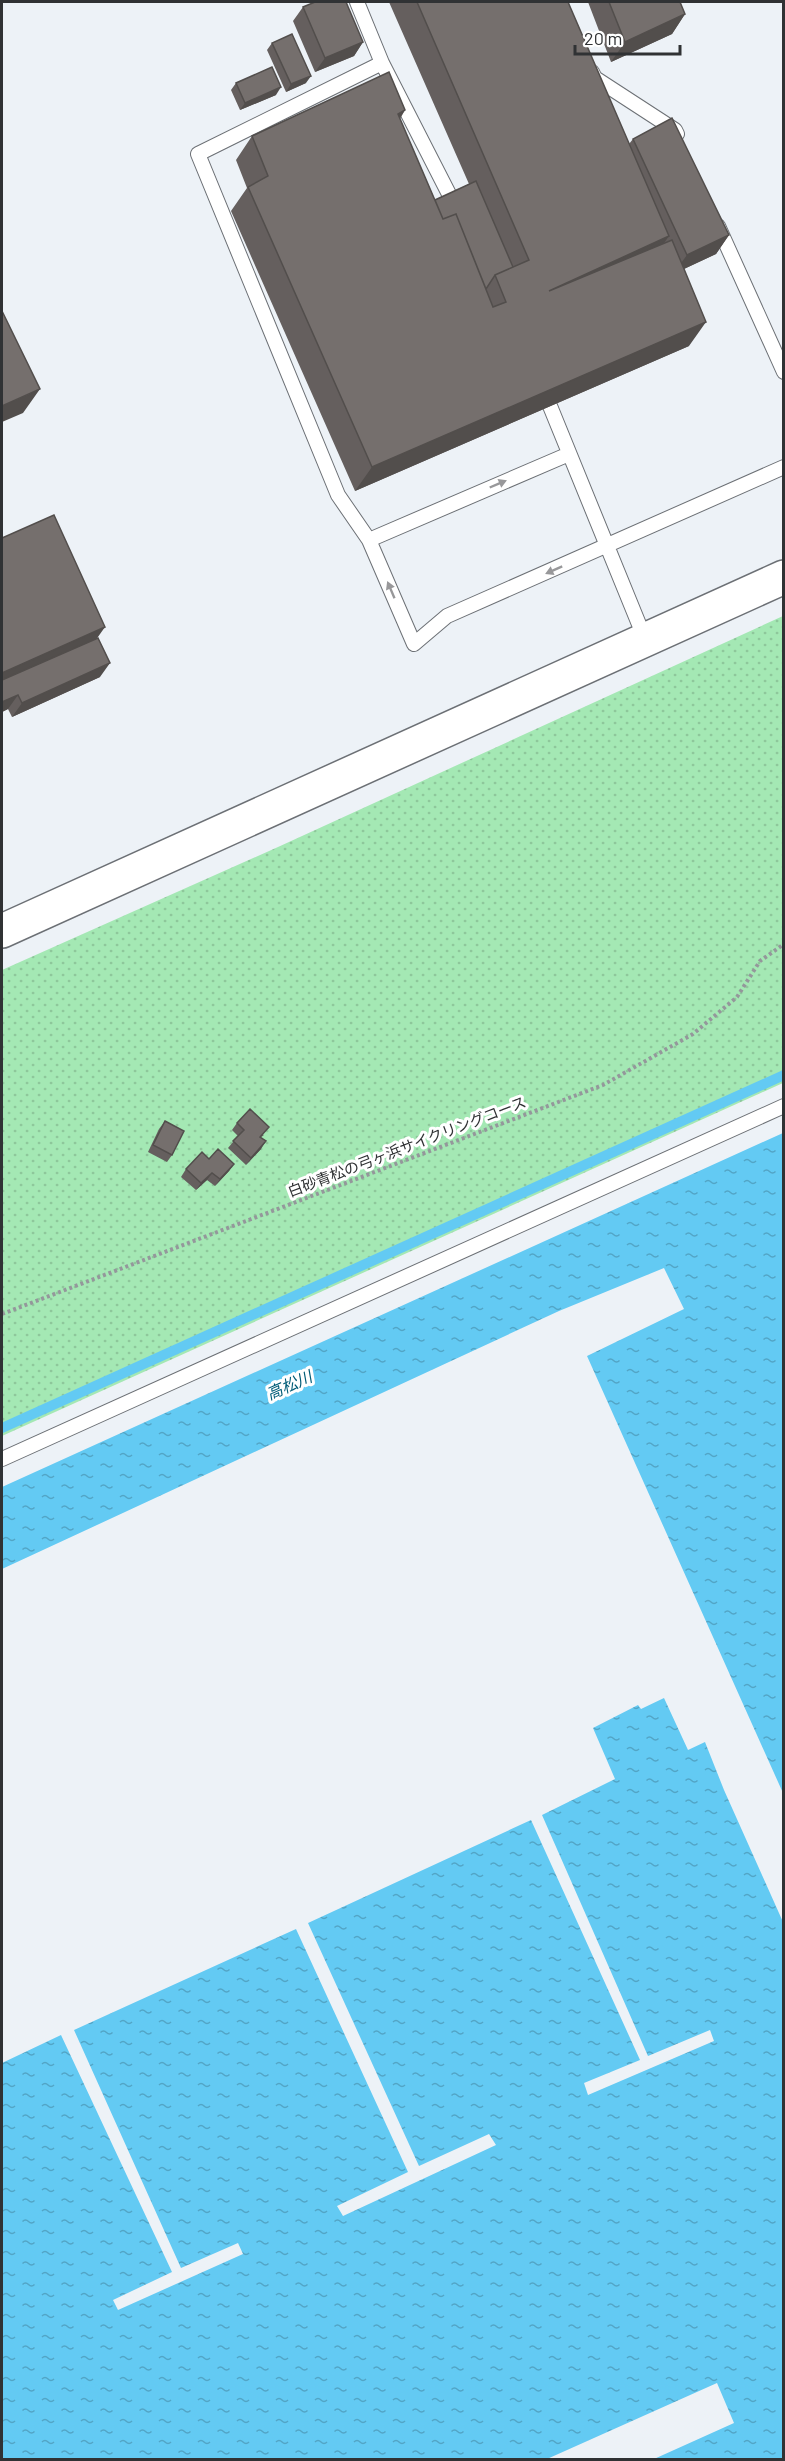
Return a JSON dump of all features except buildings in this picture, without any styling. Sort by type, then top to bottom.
[{"type":"street","points":[[2,931],[783,577]]},
{"type":"lane","points":[[357,2],[382,63],[451,198]]},
{"type":"lane","points":[[586,59],[595,78],[675,130],[684,151]]},
{"type":"lane","points":[[382,63],[198,154],[338,495],[369,540],[414,644],[447,616],[783,467]]},
{"type":"lane","points":[[713,214],[783,372]]},
{"type":"lane","points":[[550,406],[645,639]]},
{"type":"lane","points":[[369,540],[569,454]]},
{"type":"lane","points":[[2,1459],[783,1106]]},
{"type":"path","name":"白砂青松の弓ヶ浜サイクリングコース","points":[[2,1314],[603,1086],[693,1034],[737,997],[760,961],[783,944]]},
{"type":"green space","points":[[783,616],[783,1083],[2,1436],[2,970],[278,847]]},
{"type":"water","name":"高松川","points":[[783,1133],[783,1793],[587,1356],[684,1309],[664,1268],[559,1311],[2,1569],[2,1487]]},
{"type":"water","points":[[664,1698],[688,1750],[705,1742],[783,1922],[783,2459],[654,2459],[734,2423],[717,2383],[547,2459],[2,2459],[2,2063],[61,2035],[172,2272],[113,2300],[118,2310],[243,2254],[238,2243],[181,2268],[74,2030],[296,1929],[408,2172],[337,2206],[343,2216],[496,2145],[489,2134],[419,2166],[308,1923],[531,1820],[640,2060],[584,2083],[588,2095],[714,2041],[710,2030],[648,2056],[542,1815],[615,1779],[593,1728],[638,1705],[641,1709]]},
{"type":"waterway","points":[[2,1428],[784,1075]]}]
